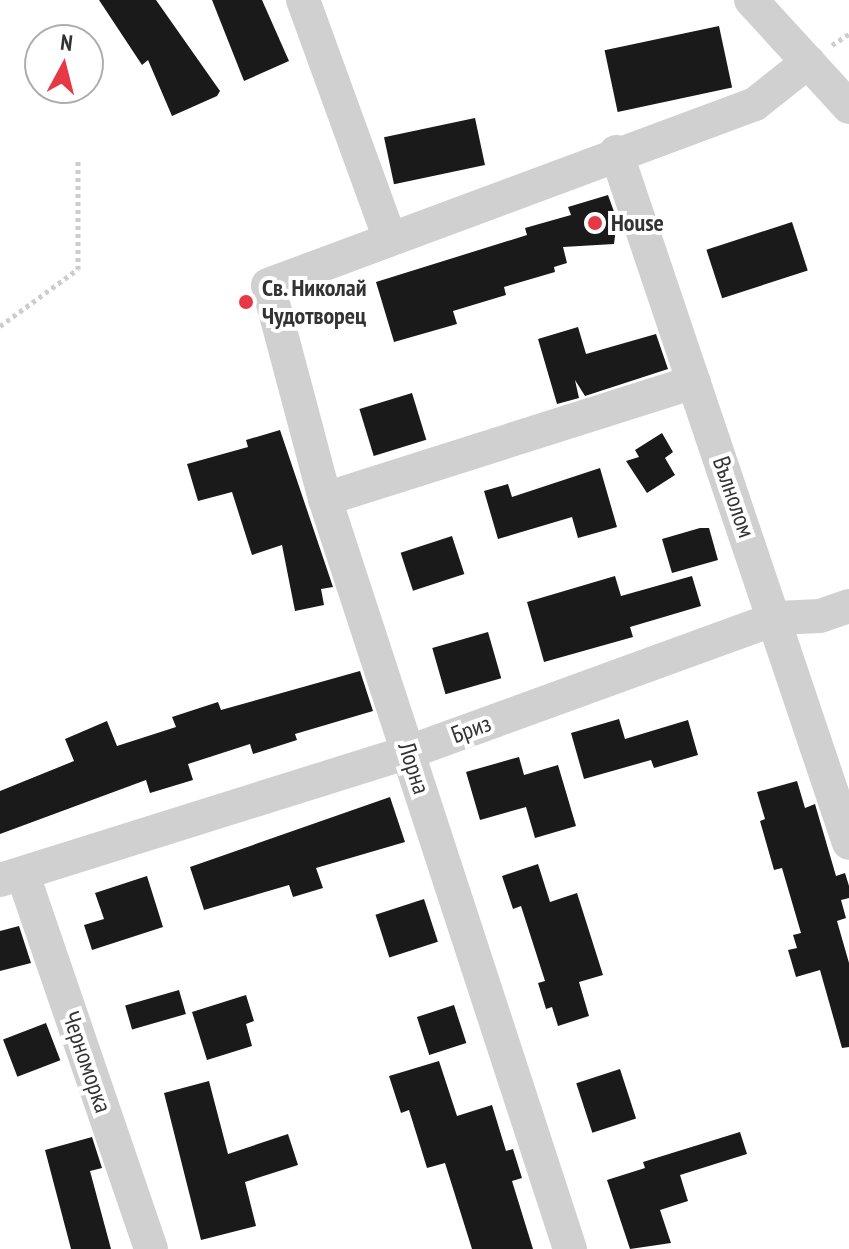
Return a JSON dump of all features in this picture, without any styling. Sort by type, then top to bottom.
[{"type":"street","points":[[303,0],[389,236],[755,104],[808,62]]},
{"type":"street","points":[[751,0],[849,107]]},
{"type":"street","name":"Вълнолом","points":[[616,152],[777,618],[849,843]]},
{"type":"street","name":"Лорна","points":[[389,236],[268,285],[325,499],[570,1249]]},
{"type":"street","points":[[325,499],[694,382]]},
{"type":"street","name":"Бриз","points":[[12,878],[409,752],[777,618],[820,616],[849,606]]},
{"type":"street","name":"Черноморка","points":[[12,878],[151,1249]]},
{"type":"path","points":[[0,326],[78,269],[78,160]]},
{"type":"building","points":[[99,0],[156,0],[220,91],[217,96],[172,116],[148,60],[142,65]]},
{"type":"building","points":[[212,0],[262,0],[289,61],[244,81]]},
{"type":"building","points":[[719,26],[732,88],[618,112],[605,50]]},
{"type":"building","points":[[475,118],[485,165],[394,184],[384,137]]},
{"type":"building","points":[[608,195],[617,220],[614,244],[563,247],[567,263],[554,267],[555,272],[504,287],[506,295],[453,311],[457,324],[394,342],[376,282],[527,235],[525,228],[571,215],[568,207]]},
{"type":"building","points":[[792,222],[808,271],[722,298],[706,250]]},
{"type":"building","points":[[578,327],[586,354],[656,334],[668,369],[585,396],[575,380],[579,398],[557,404],[538,339]]},
{"type":"building","points":[[412,393],[426,440],[374,456],[359,409]]},
{"type":"building","points":[[280,430],[333,587],[321,589],[324,605],[295,611],[282,545],[252,555],[232,492],[198,501],[187,464],[248,447],[246,440]]},
{"type":"building","points":[[662,433],[673,452],[665,458],[675,475],[647,493],[626,461],[639,457],[635,450]]},
{"type":"building","points":[[600,468],[617,527],[578,538],[572,517],[498,539],[484,491],[508,484],[512,497]]},
{"type":"building","points":[[709,528],[718,560],[672,573],[662,539]]},
{"type":"building","points":[[452,536],[464,574],[413,591],[401,553]]},
{"type":"building","points":[[615,576],[621,596],[692,576],[701,606],[630,627],[633,637],[544,662],[527,602]]},
{"type":"building","points":[[488,632],[501,678],[445,694],[432,648]]},
{"type":"building","points":[[360,671],[373,711],[295,734],[297,740],[253,754],[250,744],[188,764],[193,780],[150,793],[146,780],[0,834],[0,791],[74,761],[65,739],[107,721],[117,746],[176,727],[172,717],[218,702],[221,710]]},
{"type":"building","points":[[619,719],[625,739],[688,720],[698,755],[654,768],[651,760],[584,779],[571,733]]},
{"type":"building","points":[[519,757],[524,775],[558,765],[576,826],[535,838],[526,807],[480,820],[466,772]]},
{"type":"building","points":[[797,781],[805,808],[815,804],[836,876],[845,873],[849,886],[849,898],[841,900],[846,918],[837,921],[849,963],[849,1047],[842,1048],[820,970],[796,977],[788,950],[797,948],[793,935],[801,933],[782,868],[774,870],[760,821],[765,819],[757,792]]},
{"type":"building","points":[[390,797],[405,842],[316,868],[323,888],[293,897],[289,885],[204,910],[190,867]]},
{"type":"building","points":[[538,864],[550,902],[577,893],[603,975],[579,982],[589,1016],[558,1026],[552,1007],[546,1009],[538,983],[545,981],[521,906],[513,909],[502,876]]},
{"type":"building","points":[[147,876],[163,927],[92,950],[84,925],[104,919],[95,893]]},
{"type":"building","points":[[424,899],[438,942],[389,958],[375,915]]},
{"type":"building","points":[[19,926],[31,963],[0,971],[0,931]]},
{"type":"building","points":[[179,990],[186,1014],[132,1029],[125,1005]]},
{"type":"building","points":[[246,995],[254,1021],[246,1024],[252,1046],[207,1060],[192,1012]]},
{"type":"building","points":[[454,1005],[466,1043],[429,1055],[417,1017]]},
{"type":"building","points":[[46,1023],[60,1060],[17,1077],[3,1039]]},
{"type":"building","points":[[439,1061],[457,1116],[492,1105],[506,1151],[513,1149],[522,1178],[512,1181],[533,1249],[472,1249],[445,1163],[427,1168],[409,1110],[401,1113],[389,1076]]},
{"type":"building","points":[[620,1069],[636,1118],[592,1133],[576,1083]]},
{"type":"building","points":[[209,1081],[228,1154],[288,1134],[298,1165],[245,1182],[256,1226],[201,1240],[164,1093]]},
{"type":"building","points":[[740,1132],[747,1154],[680,1175],[688,1201],[660,1210],[671,1243],[630,1249],[607,1180],[645,1168],[643,1162]]},
{"type":"building","points":[[92,1137],[102,1168],[90,1171],[111,1249],[71,1249],[45,1150]]},
{"type":"place","name":"House","points":[[595,223]]},
{"type":"place","name":"Св. Николай Чудотворец","points":[[246,302]]}]
